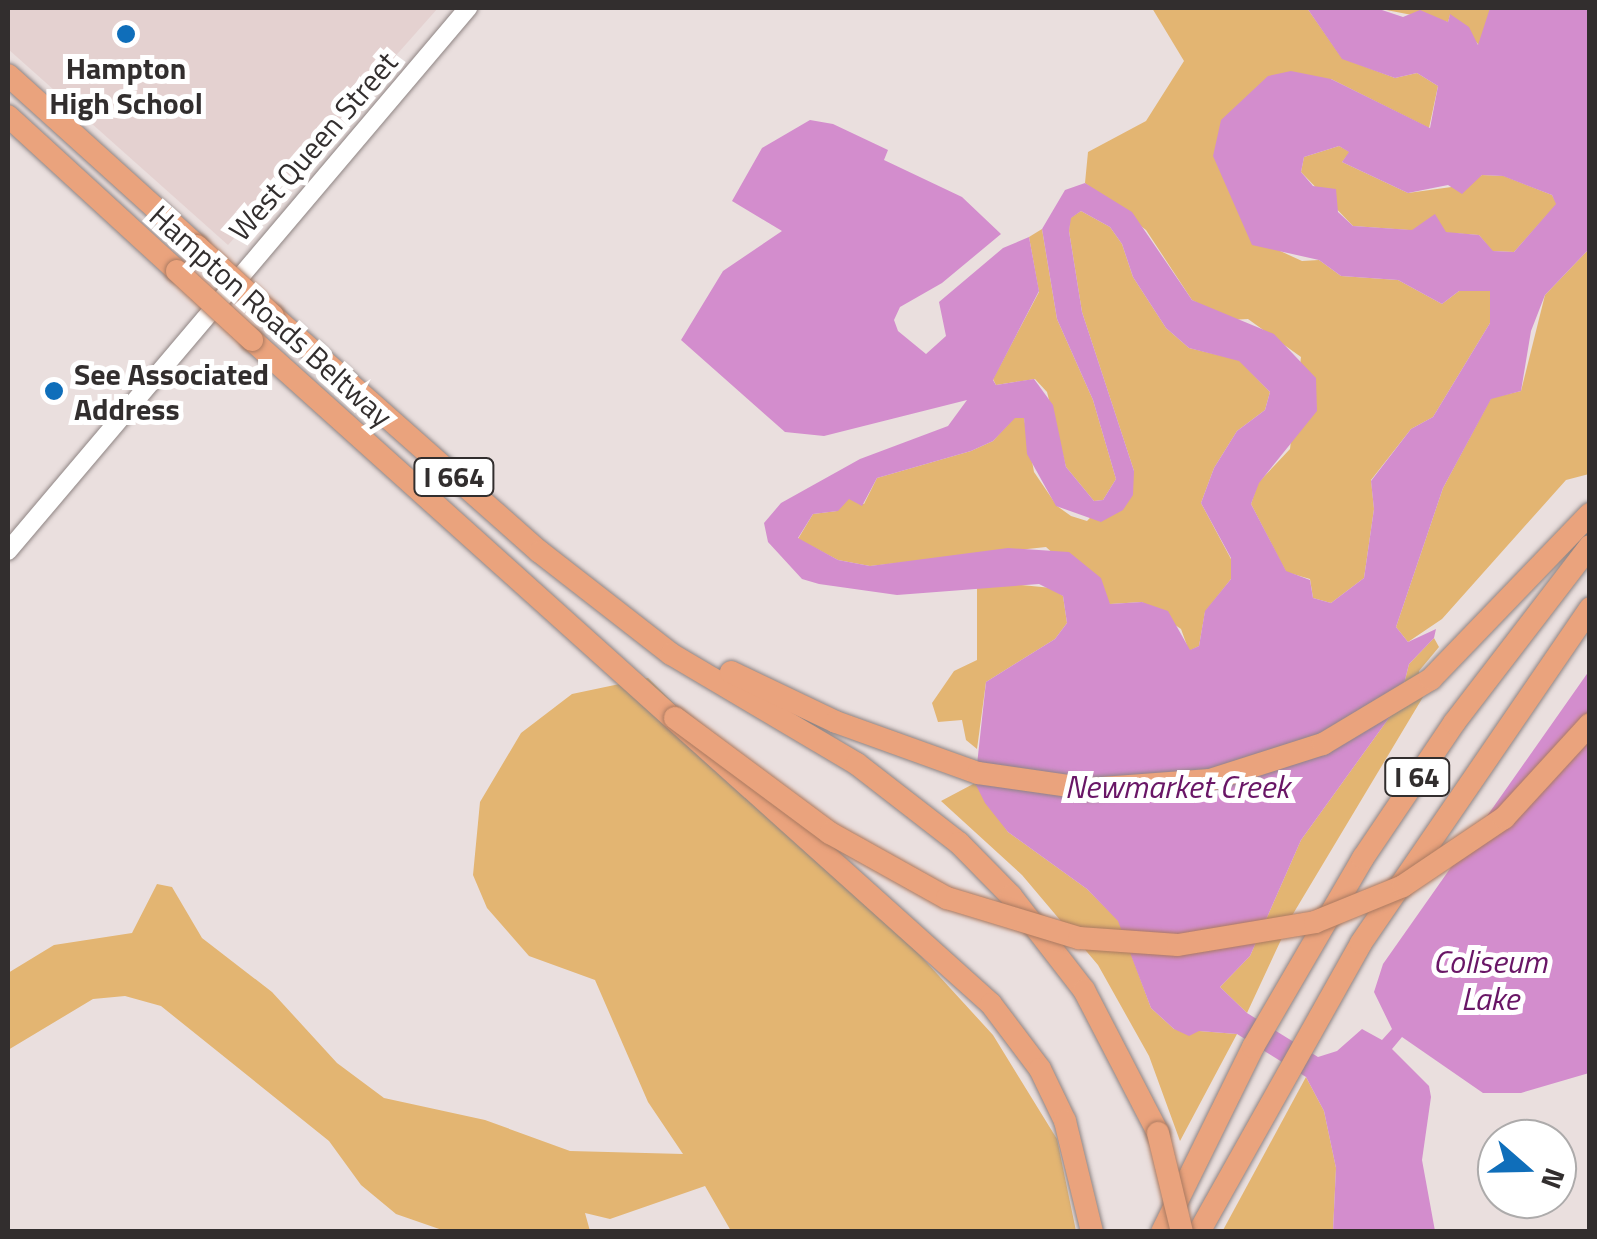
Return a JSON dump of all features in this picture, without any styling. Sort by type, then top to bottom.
[{"type":"highway","name":"Hampton Roads Beltway","points":[[8,75],[540,552],[643,628]]},
{"type":"highway","name":"Hampton Roads Beltway","points":[[8,116],[675,718]]},
{"type":"highway","points":[[643,628],[809,711],[938,761],[1062,788],[1181,785],[1323,744],[1431,679],[1590,514]]},
{"type":"highway","name":"I 64","points":[[1162,1232],[1266,1023],[1393,810],[1590,546]]},
{"type":"highway","name":"I 64","points":[[1199,1232],[1310,1029],[1497,736],[1590,608]]},
{"type":"highway","points":[[643,628],[671,654],[857,764],[959,843],[1011,896],[1084,990],[1158,1133],[1182,1232]]},
{"type":"highway","points":[[675,718],[830,833],[947,898],[1078,938],[1178,945],[1315,922],[1404,886],[1504,818],[1590,724]]},
{"type":"highway","points":[[675,718],[711,758],[1005,1019],[1066,1121],[1092,1232]]},
{"type":"main road","name":"West Queen Street","points":[[8,551],[468,8]]},
{"type":"shaded area","name":"Hampton High School","points":[[8,8],[438,8],[228,245],[8,49]]},
{"type":"shaded area","points":[[1152,8],[1307,8],[1342,58],[1395,78],[1417,73],[1438,86],[1429,128],[1331,79],[1267,245],[1302,261],[1319,260],[1341,276],[1398,280],[1442,304],[1459,291],[1490,290],[1490,323],[1433,417],[1411,429],[1371,480],[1374,509],[1364,578],[1331,603],[1313,598],[1310,579],[1286,572],[1251,504],[1258,483],[1290,449],[1301,357],[1248,319],[1230,320],[1192,300],[1146,230],[1085,183],[1088,152],[1146,121],[1184,61]]},
{"type":"shaded area","points":[[1376,8],[1490,8],[1479,45],[1450,15],[1448,22]]},
{"type":"shaded area","points":[[1339,146],[1350,152],[1342,162],[1408,193],[1466,185],[1482,175],[1504,176],[1552,195],[1557,204],[1514,252],[1492,251],[1479,235],[1353,226],[1301,172],[1304,157]]},
{"type":"shaded area","points":[[1081,211],[1110,227],[1122,244],[1133,277],[1166,328],[1189,348],[1239,360],[1270,392],[1265,410],[1237,431],[1214,468],[1201,503],[1231,559],[1231,579],[1205,612],[1199,646],[1189,651],[1181,629],[1142,602],[1110,604],[1046,547],[870,566],[838,560],[798,539],[813,514],[837,511],[849,498],[864,504],[877,478],[971,451],[993,441],[1014,418],[1024,418],[1034,472],[1057,506],[1071,516],[1087,521],[1134,471],[1082,312],[1069,231],[1070,218]]},
{"type":"shaded area","points":[[1042,229],[1057,319],[1093,400],[1116,479],[1103,500],[1094,501],[1066,467],[1047,392],[1035,379],[996,385],[993,379],[1039,292],[1029,237]]},
{"type":"shaded area","points":[[1589,249],[1589,474],[1566,480],[1442,619],[1408,642],[1396,627],[1443,488],[1491,398],[1521,391],[1545,295]]},
{"type":"shaded area","points":[[1000,583],[1052,588],[1063,596],[1067,623],[1055,639],[986,682],[977,749],[966,740],[962,720],[938,722],[932,703],[954,671],[977,660],[977,586]]},
{"type":"shaded area","points":[[1434,638],[1439,647],[1419,671],[1423,697],[1293,914],[1247,1013],[1220,987],[1250,956],[1301,840],[1399,704],[1409,664]]},
{"type":"shaded area","points":[[648,678],[855,884],[993,1035],[1057,1139],[1076,1231],[731,1231],[705,1186],[610,1219],[585,1213],[590,1231],[445,1231],[396,1214],[361,1185],[329,1141],[161,1006],[125,996],[93,999],[8,1050],[8,973],[54,945],[132,933],[157,884],[172,887],[202,938],[272,992],[337,1063],[384,1098],[485,1120],[570,1151],[683,1154],[648,1102],[595,980],[529,956],[487,908],[473,875],[480,802],[521,733],[572,694]]},
{"type":"shaded area","points":[[975,783],[1008,832],[1087,889],[1119,921],[1151,1008],[1174,1029],[1237,1034],[1180,1141],[1149,1056],[1098,965],[1022,875],[941,801]]},
{"type":"shaded area","points":[[1306,1077],[1324,1111],[1336,1168],[1333,1231],[1222,1232]]},
{"type":"water","name":"Newmarket Creek","points":[[1307,8],[1376,8],[1403,17],[1420,10],[1448,22],[1450,14],[1469,27],[1478,45],[1490,8],[1589,8],[1589,249],[1545,295],[1531,331],[1521,391],[1491,399],[1443,488],[1396,627],[1408,642],[1436,629],[1434,638],[1409,664],[1399,704],[1301,840],[1250,956],[1220,987],[1247,1013],[1318,1057],[1337,1051],[1362,1029],[1382,1040],[1392,1029],[1374,992],[1383,964],[1589,671],[1589,1073],[1521,1093],[1483,1093],[1402,1037],[1392,1049],[1429,1086],[1431,1097],[1422,1160],[1435,1231],[1333,1231],[1336,1168],[1324,1111],[1306,1077],[1237,1034],[1199,1031],[1189,1036],[1174,1029],[1151,1008],[1118,921],[1087,889],[1008,832],[985,803],[975,783],[986,682],[1055,639],[1067,623],[1063,596],[1039,584],[897,595],[819,584],[802,579],[768,542],[764,523],[781,503],[860,459],[948,426],[967,400],[824,436],[785,432],[681,340],[723,271],[782,231],[732,201],[762,148],[810,120],[833,124],[888,150],[884,160],[962,197],[1001,234],[942,283],[900,307],[894,320],[898,331],[926,354],[946,336],[939,302],[1003,248],[1029,237],[1039,291],[993,380],[996,385],[1034,379],[1053,405],[1066,467],[1094,501],[1103,500],[1116,479],[1093,400],[1057,319],[1042,229],[1065,190],[1085,183],[1132,212],[1192,300],[1274,334],[1316,378],[1317,411],[1259,483],[1251,504],[1286,571],[1310,580],[1313,598],[1331,603],[1364,578],[1374,509],[1371,481],[1411,429],[1433,417],[1490,323],[1490,291],[1459,291],[1442,304],[1398,280],[1341,276],[1319,260],[1252,245],[1213,156],[1221,120],[1268,76],[1291,71],[1331,79],[1430,128],[1438,86],[1417,73],[1395,78],[1342,59]],"holes":[[[1339,146],[1349,152],[1342,162],[1408,193],[1448,185],[1462,194],[1482,175],[1503,176],[1552,195],[1556,204],[1514,252],[1493,251],[1479,235],[1446,232],[1435,214],[1412,230],[1353,226],[1338,212],[1336,189],[1313,186],[1301,172],[1304,157]],[[1081,211],[1110,227],[1122,244],[1133,277],[1166,328],[1189,348],[1239,361],[1270,392],[1265,410],[1237,431],[1214,468],[1201,503],[1231,558],[1231,579],[1205,611],[1199,646],[1190,650],[1168,611],[1142,602],[1110,604],[1101,578],[1069,552],[1008,548],[870,566],[838,560],[798,538],[813,514],[838,511],[849,499],[862,506],[877,478],[971,451],[993,441],[1015,418],[1024,418],[1027,454],[1056,506],[1101,522],[1123,510],[1133,495],[1134,471],[1082,312],[1069,231],[1071,218]]]},
{"type":"place","name":"Hampton High School","points":[[126,34]]},
{"type":"place","name":"See Associated Address","points":[[54,391]]},
{"type":"water label","name":"Coliseum Lake","points":[[1490,980]]}]
